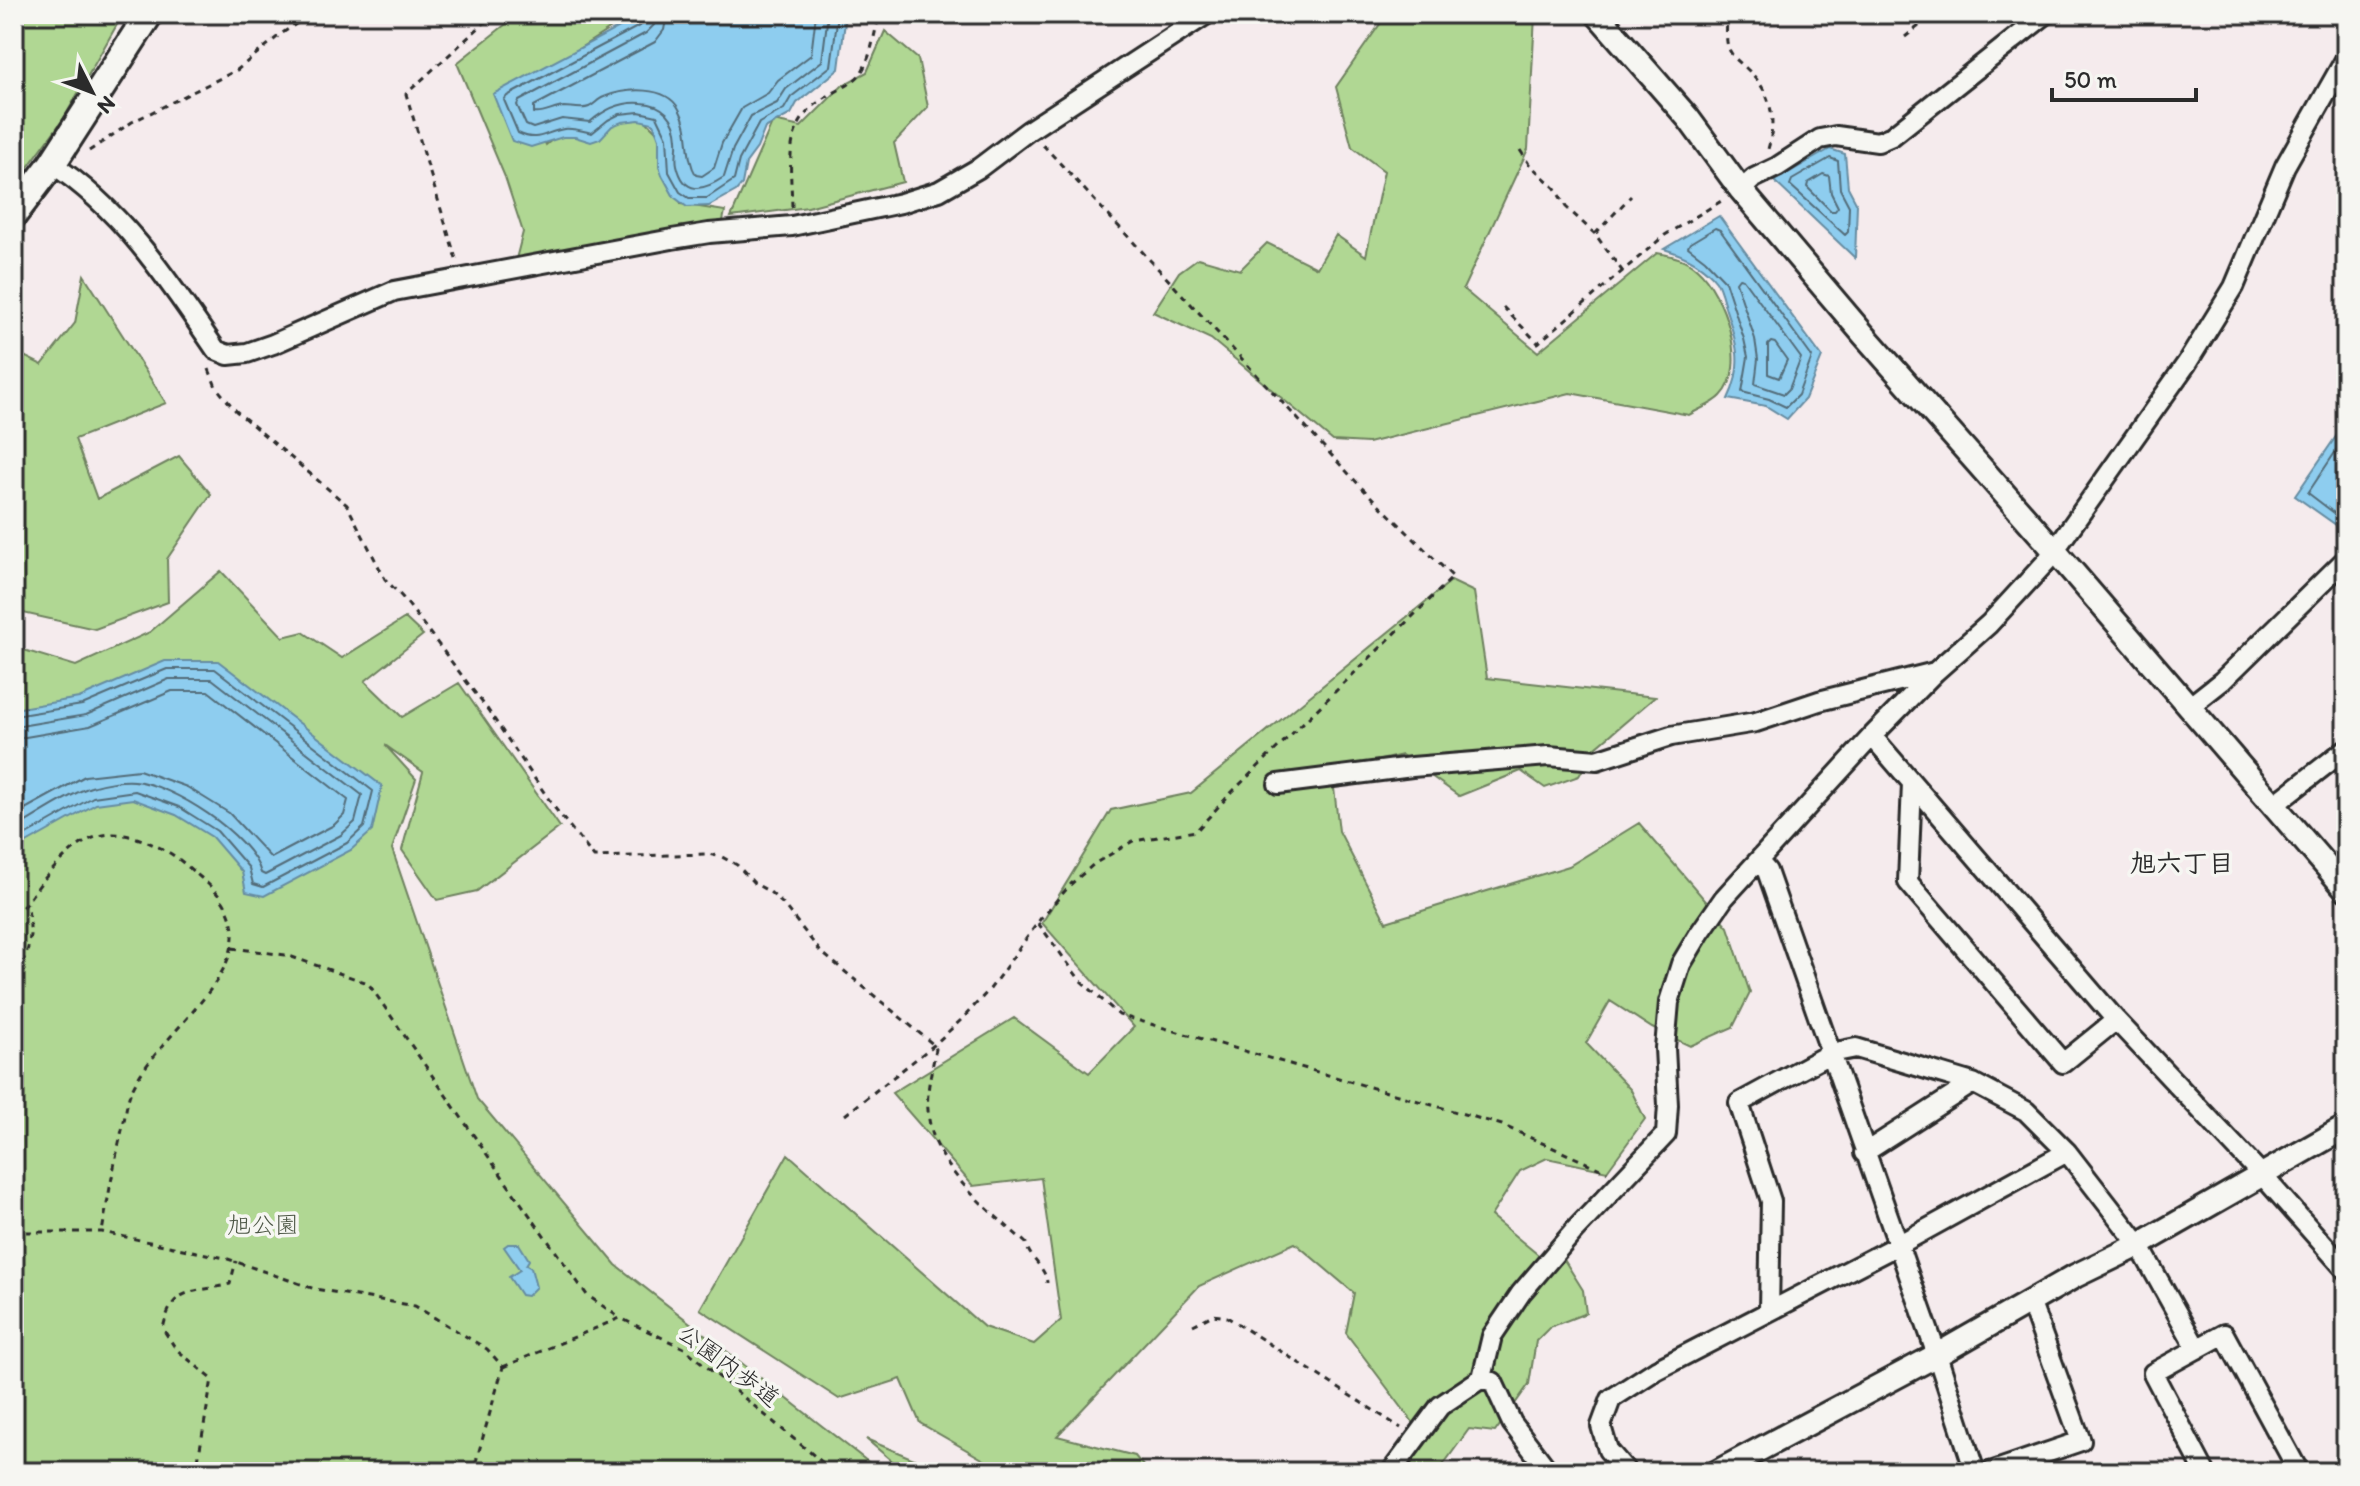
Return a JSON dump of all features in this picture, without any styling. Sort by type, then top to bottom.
[{"type":"main road","points":[[14,214],[54,165],[149,14]]},
{"type":"street","points":[[54,165],[75,178],[134,236],[216,350],[228,355],[247,353],[394,291],[684,237],[792,226],[901,203],[939,191],[979,168],[1028,131],[1207,14]]},
{"type":"street","points":[[1597,14],[1688,118],[1742,190],[1864,335],[2346,889]]},
{"type":"street","points":[[1742,190],[1754,178],[1820,139],[1836,136],[1878,142],[1892,136],[2046,14]]},
{"type":"street","points":[[1391,1472],[1440,1406],[1482,1378],[1492,1336],[1521,1293],[1666,1134],[1665,1048],[1669,1002],[1681,964],[1699,934],[1724,898],[1872,736],[1935,672],[1989,624],[2054,550],[2187,363],[2234,287],[2285,166],[2346,58]]},
{"type":"street","points":[[2189,707],[2222,681],[2346,559]]},
{"type":"street","points":[[1278,784],[1412,767],[1548,756],[1597,760],[1671,736],[1756,722],[1819,701],[1935,672]]},
{"type":"street","points":[[1872,736],[2116,1020],[2263,1176],[2346,1270]]},
{"type":"street","points":[[2274,805],[2346,749]]},
{"type":"street","points":[[1912,783],[1908,882],[2063,1063],[2116,1020]]},
{"type":"street","points":[[1759,862],[1767,871],[1975,1472]]},
{"type":"street","points":[[1769,1310],[1771,1201],[1739,1103],[1831,1053],[1856,1048],[1973,1083],[2026,1111],[2067,1152],[2139,1245],[2197,1349]]},
{"type":"street","points":[[1864,1153],[1973,1083]]},
{"type":"street","points":[[1717,1472],[2139,1245],[2346,1127]]},
{"type":"street","points":[[1627,1472],[1608,1450],[1601,1426],[1611,1399],[1656,1370],[1898,1245],[2067,1152]]},
{"type":"street","points":[[1990,1472],[2081,1441],[2030,1301]]},
{"type":"street","points":[[2205,1472],[2153,1373],[2224,1334],[2299,1472]]},
{"type":"street","points":[[1482,1378],[1493,1382],[1512,1423],[1549,1472]]},
{"type":"path","points":[[54,165],[95,148],[132,122],[237,70],[311,14]]},
{"type":"path","points":[[461,279],[406,94],[494,14]]},
{"type":"path","points":[[792,226],[790,147],[793,134],[807,112],[861,73],[880,14]]},
{"type":"path","points":[[1726,14],[1727,47],[1733,57],[1754,76],[1772,108],[1774,121],[1763,165],[1765,173]]},
{"type":"path","points":[[1905,37],[1934,14]]},
{"type":"path","points":[[845,1115],[934,1045],[990,989],[1071,884],[1094,864],[1133,841],[1196,831],[1231,793],[1453,577],[1362,488],[1028,131]]},
{"type":"path","points":[[1520,150],[1529,164],[1555,188],[1560,200],[1595,234],[1623,272]]},
{"type":"path","points":[[1503,307],[1538,343],[1665,235],[1742,190]]},
{"type":"path","points":[[1595,234],[1631,196]]},
{"type":"path","points":[[216,350],[208,367],[216,387],[236,411],[347,505],[385,579],[404,599],[488,710],[546,796],[594,857],[708,854],[737,865],[754,883],[783,904],[820,951],[934,1045],[936,1049],[927,1094],[928,1114],[943,1155],[973,1196],[1026,1243],[1029,1254],[1047,1278],[1047,1283]]},
{"type":"path","points":[[14,916],[75,848],[99,835],[119,833],[167,851],[209,884],[226,902],[230,914],[232,948],[226,967],[147,1068],[131,1094],[102,1232]]},
{"type":"path","points":[[14,972],[29,951],[31,926],[27,904]]},
{"type":"path","points":[[1038,923],[1080,980],[1119,1015],[1502,1125],[1622,1181]]},
{"type":"path","name":"公園内歩道","points":[[232,948],[286,955],[368,983],[587,1295],[620,1318],[684,1348],[834,1472]]},
{"type":"path","points":[[14,1232],[102,1232],[236,1261],[315,1289],[415,1306],[487,1349],[503,1367]]},
{"type":"path","points":[[196,1472],[212,1379],[176,1349],[163,1329],[168,1308],[178,1296],[230,1284],[236,1261]]},
{"type":"path","points":[[1193,1325],[1213,1315],[1239,1323],[1416,1438]]},
{"type":"path","points":[[503,1367],[620,1318]]},
{"type":"path","points":[[473,1472],[503,1367]]},
{"type":"green space","points":[[14,14],[123,14],[64,118],[14,186]]},
{"type":"green space","points":[[523,14],[633,14],[519,87],[546,145],[589,109],[635,110],[670,145],[681,204],[725,211],[722,226],[516,259],[523,232],[505,177],[457,63]]},
{"type":"green space","points":[[1387,14],[1535,15],[1528,149],[1463,289],[1538,352],[1657,253],[1683,260],[1707,280],[1730,330],[1733,367],[1729,383],[1718,399],[1689,415],[1570,393],[1368,443],[1333,441],[1211,339],[1153,312],[1179,272],[1198,258],[1240,270],[1267,243],[1317,268],[1336,235],[1366,256],[1384,171],[1352,147],[1336,87]]},
{"type":"green space","points":[[885,31],[918,59],[928,107],[894,143],[903,182],[808,207],[731,217],[773,121],[801,127],[843,85],[867,72]]},
{"type":"green space","points":[[84,275],[166,403],[75,439],[97,499],[179,456],[211,494],[167,559],[168,602],[95,629],[14,611],[14,351],[42,365],[75,323]]},
{"type":"green space","name":"旭公園","points":[[221,571],[283,637],[303,632],[342,658],[405,618],[423,635],[365,681],[402,717],[459,683],[560,827],[477,891],[437,900],[402,850],[423,772],[385,745],[416,779],[392,849],[477,1099],[616,1265],[881,1472],[14,1472],[14,647],[76,666],[150,632]]},
{"type":"green space","points":[[1451,581],[1474,592],[1487,678],[1655,697],[1596,747],[1579,776],[1545,788],[1521,771],[1459,796],[1402,755],[1332,771],[1339,831],[1386,922],[1569,866],[1639,823],[1728,927],[1750,993],[1733,1027],[1690,1046],[1652,1028],[1610,1001],[1586,1043],[1631,1090],[1645,1119],[1607,1171],[1547,1158],[1520,1171],[1491,1216],[1542,1258],[1563,1258],[1583,1290],[1586,1313],[1550,1327],[1536,1341],[1529,1384],[1495,1432],[1469,1429],[1438,1472],[1399,1472],[1424,1437],[1346,1333],[1354,1293],[1295,1243],[1199,1286],[1057,1436],[1135,1456],[1148,1472],[983,1472],[991,1464],[920,1423],[901,1379],[839,1399],[700,1309],[788,1154],[984,1327],[1034,1344],[1061,1320],[1041,1178],[973,1186],[892,1093],[1014,1018],[1089,1073],[1134,1027],[1042,923],[1111,810],[1191,793]]},
{"type":"green space","points":[[866,1439],[945,1472],[905,1472]]},
{"type":"water","points":[[644,14],[846,14],[839,69],[797,103],[791,114],[765,128],[757,148],[746,163],[742,184],[736,191],[709,206],[687,207],[674,197],[659,166],[659,139],[653,123],[639,120],[622,122],[591,142],[563,137],[531,147],[512,141],[493,94]]},
{"type":"water","points":[[1830,149],[1845,154],[1848,187],[1857,204],[1855,258],[1774,181]]},
{"type":"water","points":[[1719,216],[1822,357],[1805,399],[1787,419],[1766,406],[1728,399],[1736,376],[1737,354],[1719,288],[1711,275],[1699,265],[1664,249]]},
{"type":"water","points":[[2346,422],[2346,532],[2295,496]]},
{"type":"water","points":[[165,661],[218,661],[382,786],[372,831],[351,850],[264,896],[246,892],[242,872],[212,837],[176,815],[133,799],[96,804],[14,853],[14,709],[79,698]]},
{"type":"water","points":[[519,1244],[529,1260],[526,1265],[531,1268],[536,1287],[527,1296],[521,1295],[509,1277],[520,1270],[504,1247]]},
{"type":"district","name":"旭六丁目","points":[[2182,863]]}]
